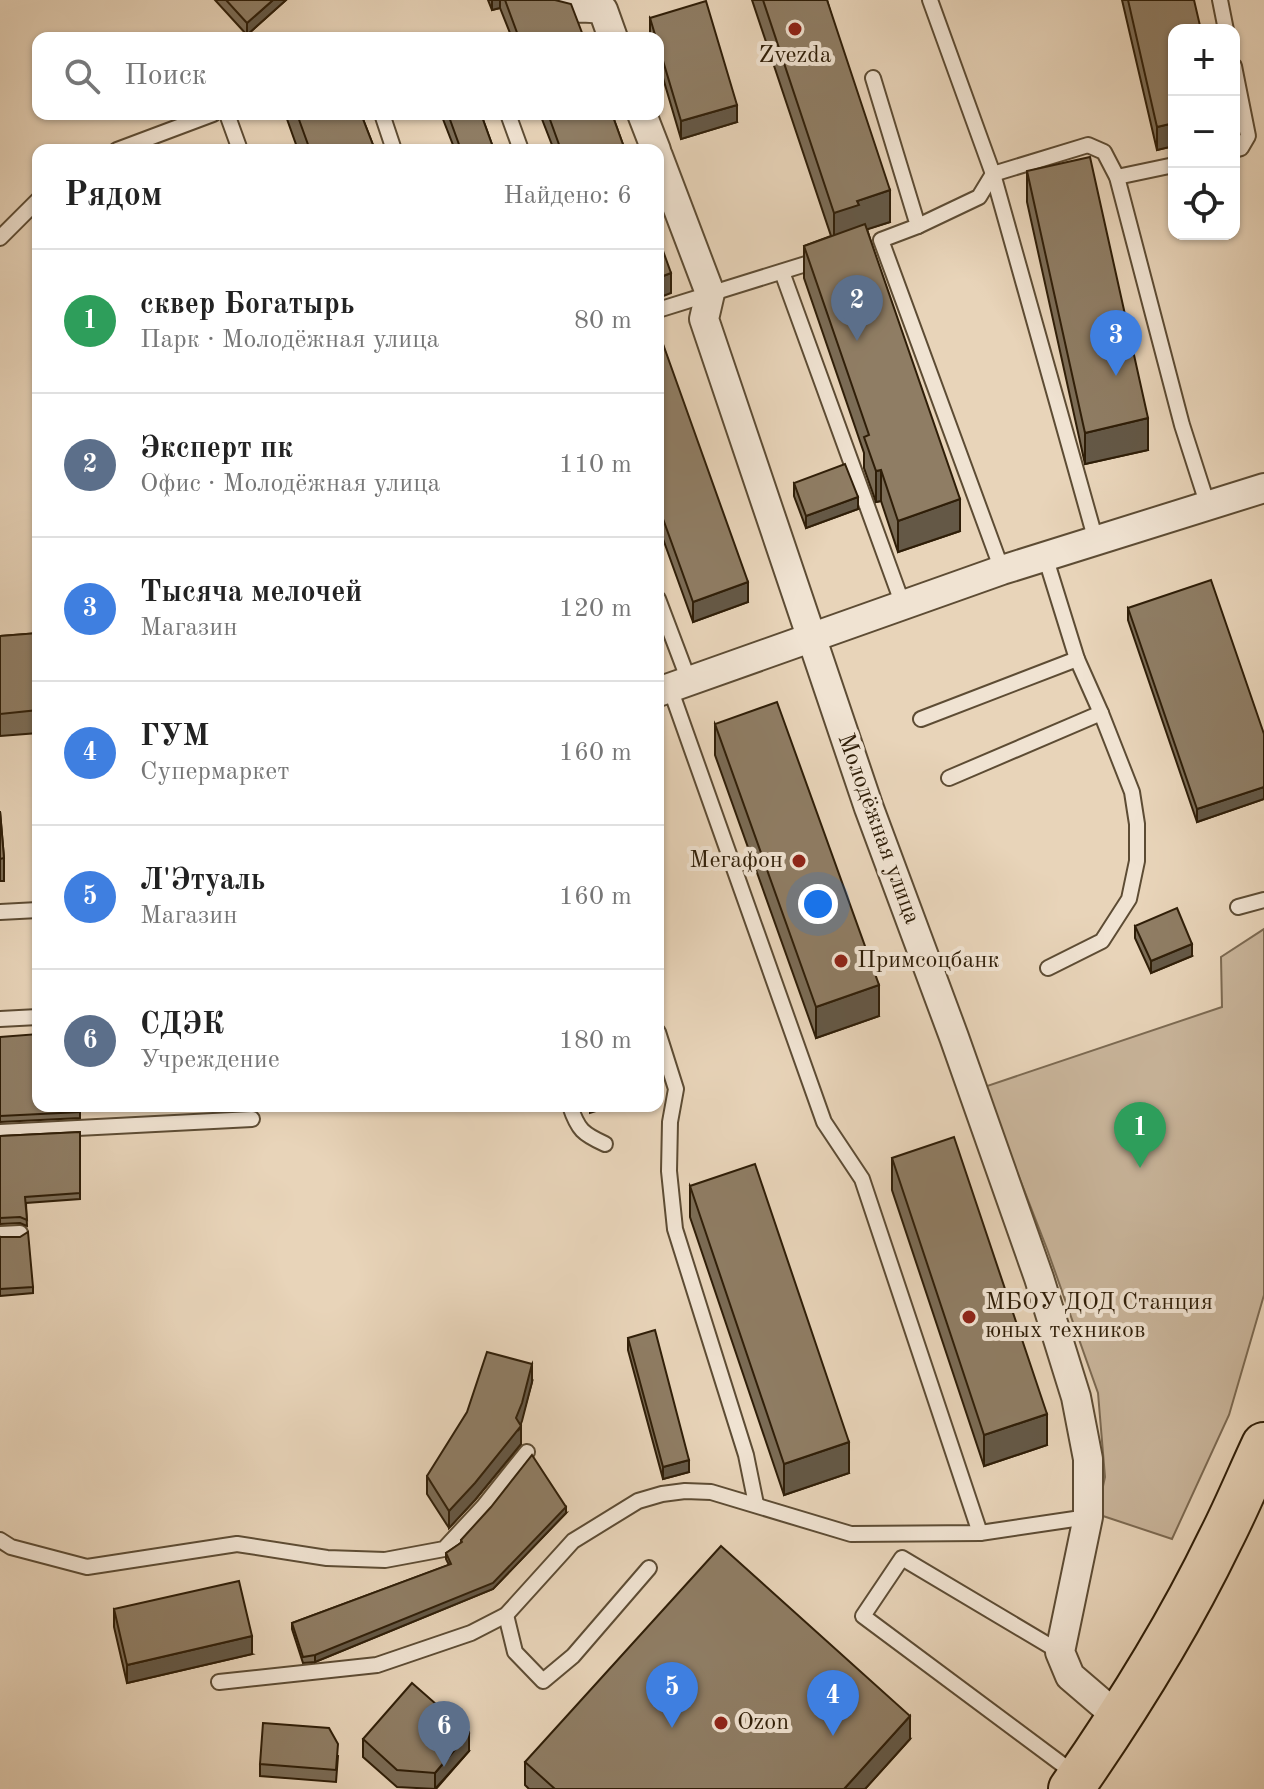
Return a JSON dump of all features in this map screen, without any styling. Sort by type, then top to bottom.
[{"type":"main road","points":[[1076,1783],[1170,1635],[1206,1568],[1264,1445]]},
{"type":"street","points":[[555,0],[566,8],[579,10],[591,6],[603,10],[611,32]]},
{"type":"street","points":[[644,120],[654,144]]},
{"type":"street","name":"Молодёжная улица","points":[[664,172],[710,293],[704,319],[811,637],[869,808],[954,1037],[1072,1382],[1088,1459],[1088,1517],[1060,1652]]},
{"type":"street","points":[[672,687],[1002,570],[1264,488]]},
{"type":"street","points":[[1060,1652],[1070,1676],[1119,1718]]},
{"type":"lane","points":[[930,0],[993,174],[1096,541]]},
{"type":"lane","points":[[1220,0],[1225,24]]},
{"type":"lane","points":[[873,78],[918,226]]},
{"type":"lane","points":[[1240,96],[1248,136],[1240,148]]},
{"type":"lane","points":[[133,144],[197,120]]},
{"type":"lane","points":[[229,120],[238,144]]},
{"type":"lane","points":[[384,120],[392,144]]},
{"type":"lane","points":[[510,120],[519,144]]},
{"type":"lane","points":[[1002,570],[874,242],[918,226],[979,197],[993,174],[1088,145],[1104,152],[1117,177],[1182,425],[1208,506]]},
{"type":"lane","points":[[1117,177],[1168,166]]},
{"type":"lane","points":[[0,238],[32,206]]},
{"type":"lane","points":[[664,308],[839,253]]},
{"type":"lane","points":[[782,272],[903,605]]},
{"type":"lane","points":[[1045,556],[1077,659],[1132,792],[1137,824],[1137,861],[1129,899],[1102,941],[1048,968]]},
{"type":"lane","points":[[664,637],[672,687],[824,1122],[862,1179],[980,1533]]},
{"type":"lane","points":[[921,719],[1077,659]]},
{"type":"lane","points":[[949,778],[1101,713]]},
{"type":"lane","points":[[1238,907],[1264,900]]},
{"type":"lane","points":[[0,912],[32,910]]},
{"type":"lane","points":[[0,1019],[32,1017]]},
{"type":"lane","points":[[664,1051],[676,1089],[670,1122],[669,1171],[675,1229],[746,1455],[756,1504]]},
{"type":"lane","points":[[572,1112],[585,1135],[605,1144]]},
{"type":"lane","points":[[0,1132],[252,1119]]},
{"type":"lane","points":[[0,1234],[20,1233]]},
{"type":"lane","points":[[0,1540],[11,1547],[87,1567],[237,1544],[327,1558],[385,1560],[444,1549],[527,1452]]},
{"type":"lane","points":[[219,1682],[377,1665],[471,1633],[506,1615],[573,1541],[638,1501],[662,1494],[711,1492],[851,1534],[980,1533],[1088,1517]]},
{"type":"lane","points":[[1060,1652],[902,1558],[863,1616],[1076,1783]]},
{"type":"lane","points":[[506,1615],[515,1652],[543,1681],[573,1656],[649,1568]]},
{"type":"shaded area","points":[[1264,929],[1264,1295],[1229,1415],[1172,1539],[1097,1514],[1105,1477],[1098,1393],[1047,1249],[984,1087],[1222,1007],[1221,957]]},
{"type":"building","points":[[226,0],[273,0],[247,23]]},
{"type":"building","points":[[505,0],[555,0],[571,4],[582,32],[517,32]]},
{"type":"building","points":[[763,0],[827,0],[890,190],[834,213]]},
{"type":"building","points":[[1128,0],[1194,0],[1200,24],[1168,24],[1168,124],[1157,127]]},
{"type":"building","points":[[706,1],[737,105],[681,121],[664,64],[664,32],[654,32],[650,18]]},
{"type":"building","points":[[299,120],[363,120],[373,144],[308,144]]},
{"type":"building","points":[[450,120],[483,120],[492,144],[459,144]]},
{"type":"building","points":[[550,120],[614,120],[623,144],[559,144]]},
{"type":"building","points":[[1090,157],[1148,418],[1085,433],[1027,171]]},
{"type":"building","points":[[865,224],[960,499],[898,521],[881,470],[876,471],[864,437],[869,435],[804,246]]},
{"type":"building","points":[[664,254],[671,273],[664,276]]},
{"type":"building","points":[[664,347],[748,582],[693,602],[664,522]]},
{"type":"building","points":[[845,464],[858,497],[806,516],[794,483]]},
{"type":"building","points":[[1211,580],[1264,734],[1264,787],[1197,809],[1128,608]]},
{"type":"building","points":[[32,633],[32,711],[0,714],[0,636]]},
{"type":"building","points":[[777,702],[879,985],[816,1007],[715,724]]},
{"type":"building","points":[[0,811],[4,858],[0,859]]},
{"type":"building","points":[[1177,908],[1192,944],[1151,961],[1135,926]]},
{"type":"building","points":[[32,1034],[32,1112],[80,1112],[0,1116],[0,1037]]},
{"type":"building","points":[[80,1132],[80,1193],[25,1197],[27,1220],[20,1217],[0,1218],[0,1136]]},
{"type":"building","name":"МБОУ ДОД Станция юных техников","points":[[954,1137],[1047,1414],[984,1435],[892,1158]]},
{"type":"building","points":[[755,1164],[849,1442],[784,1464],[690,1186]]},
{"type":"building","points":[[28,1232],[33,1287],[0,1289],[0,1237],[20,1237]]},
{"type":"building","points":[[655,1330],[689,1460],[663,1467],[628,1338]]},
{"type":"building","points":[[487,1352],[532,1364],[516,1418],[521,1426],[449,1511],[427,1476],[467,1412]]},
{"type":"building","points":[[532,1455],[566,1507],[493,1583],[315,1655],[303,1657],[292,1623],[451,1564],[446,1553],[462,1542]]},
{"type":"building","points":[[721,1546],[910,1716],[844,1789],[555,1789],[525,1762]]},
{"type":"building","points":[[239,1581],[252,1636],[127,1665],[114,1609]]},
{"type":"building","points":[[412,1683],[469,1733],[435,1773],[397,1770],[363,1739]]},
{"type":"building","points":[[263,1723],[329,1728],[338,1744],[336,1770],[260,1764]]},
{"type":"place","name":"Zvezda","points":[[795,29]]},
{"type":"place","name":"Эксперт пк","points":[[857,341]]},
{"type":"place","name":"Тысяча мелочей","points":[[1116,376]]},
{"type":"place","name":"Мегафон","points":[[799,861]]},
{"type":"place","name":"Примсоцбанк","points":[[841,961]]},
{"type":"place","name":"сквер Богатырь","points":[[1140,1168]]},
{"type":"place","name":"МБОУ ДОД Станция юных техников","points":[[969,1317]]},
{"type":"place","name":"Ozon","points":[[721,1723]]},
{"type":"place","name":"Л'Этуаль","points":[[672,1728]]},
{"type":"place","name":"ГУМ","points":[[833,1736]]},
{"type":"place","name":"СДЭК","points":[[444,1767]]}]
